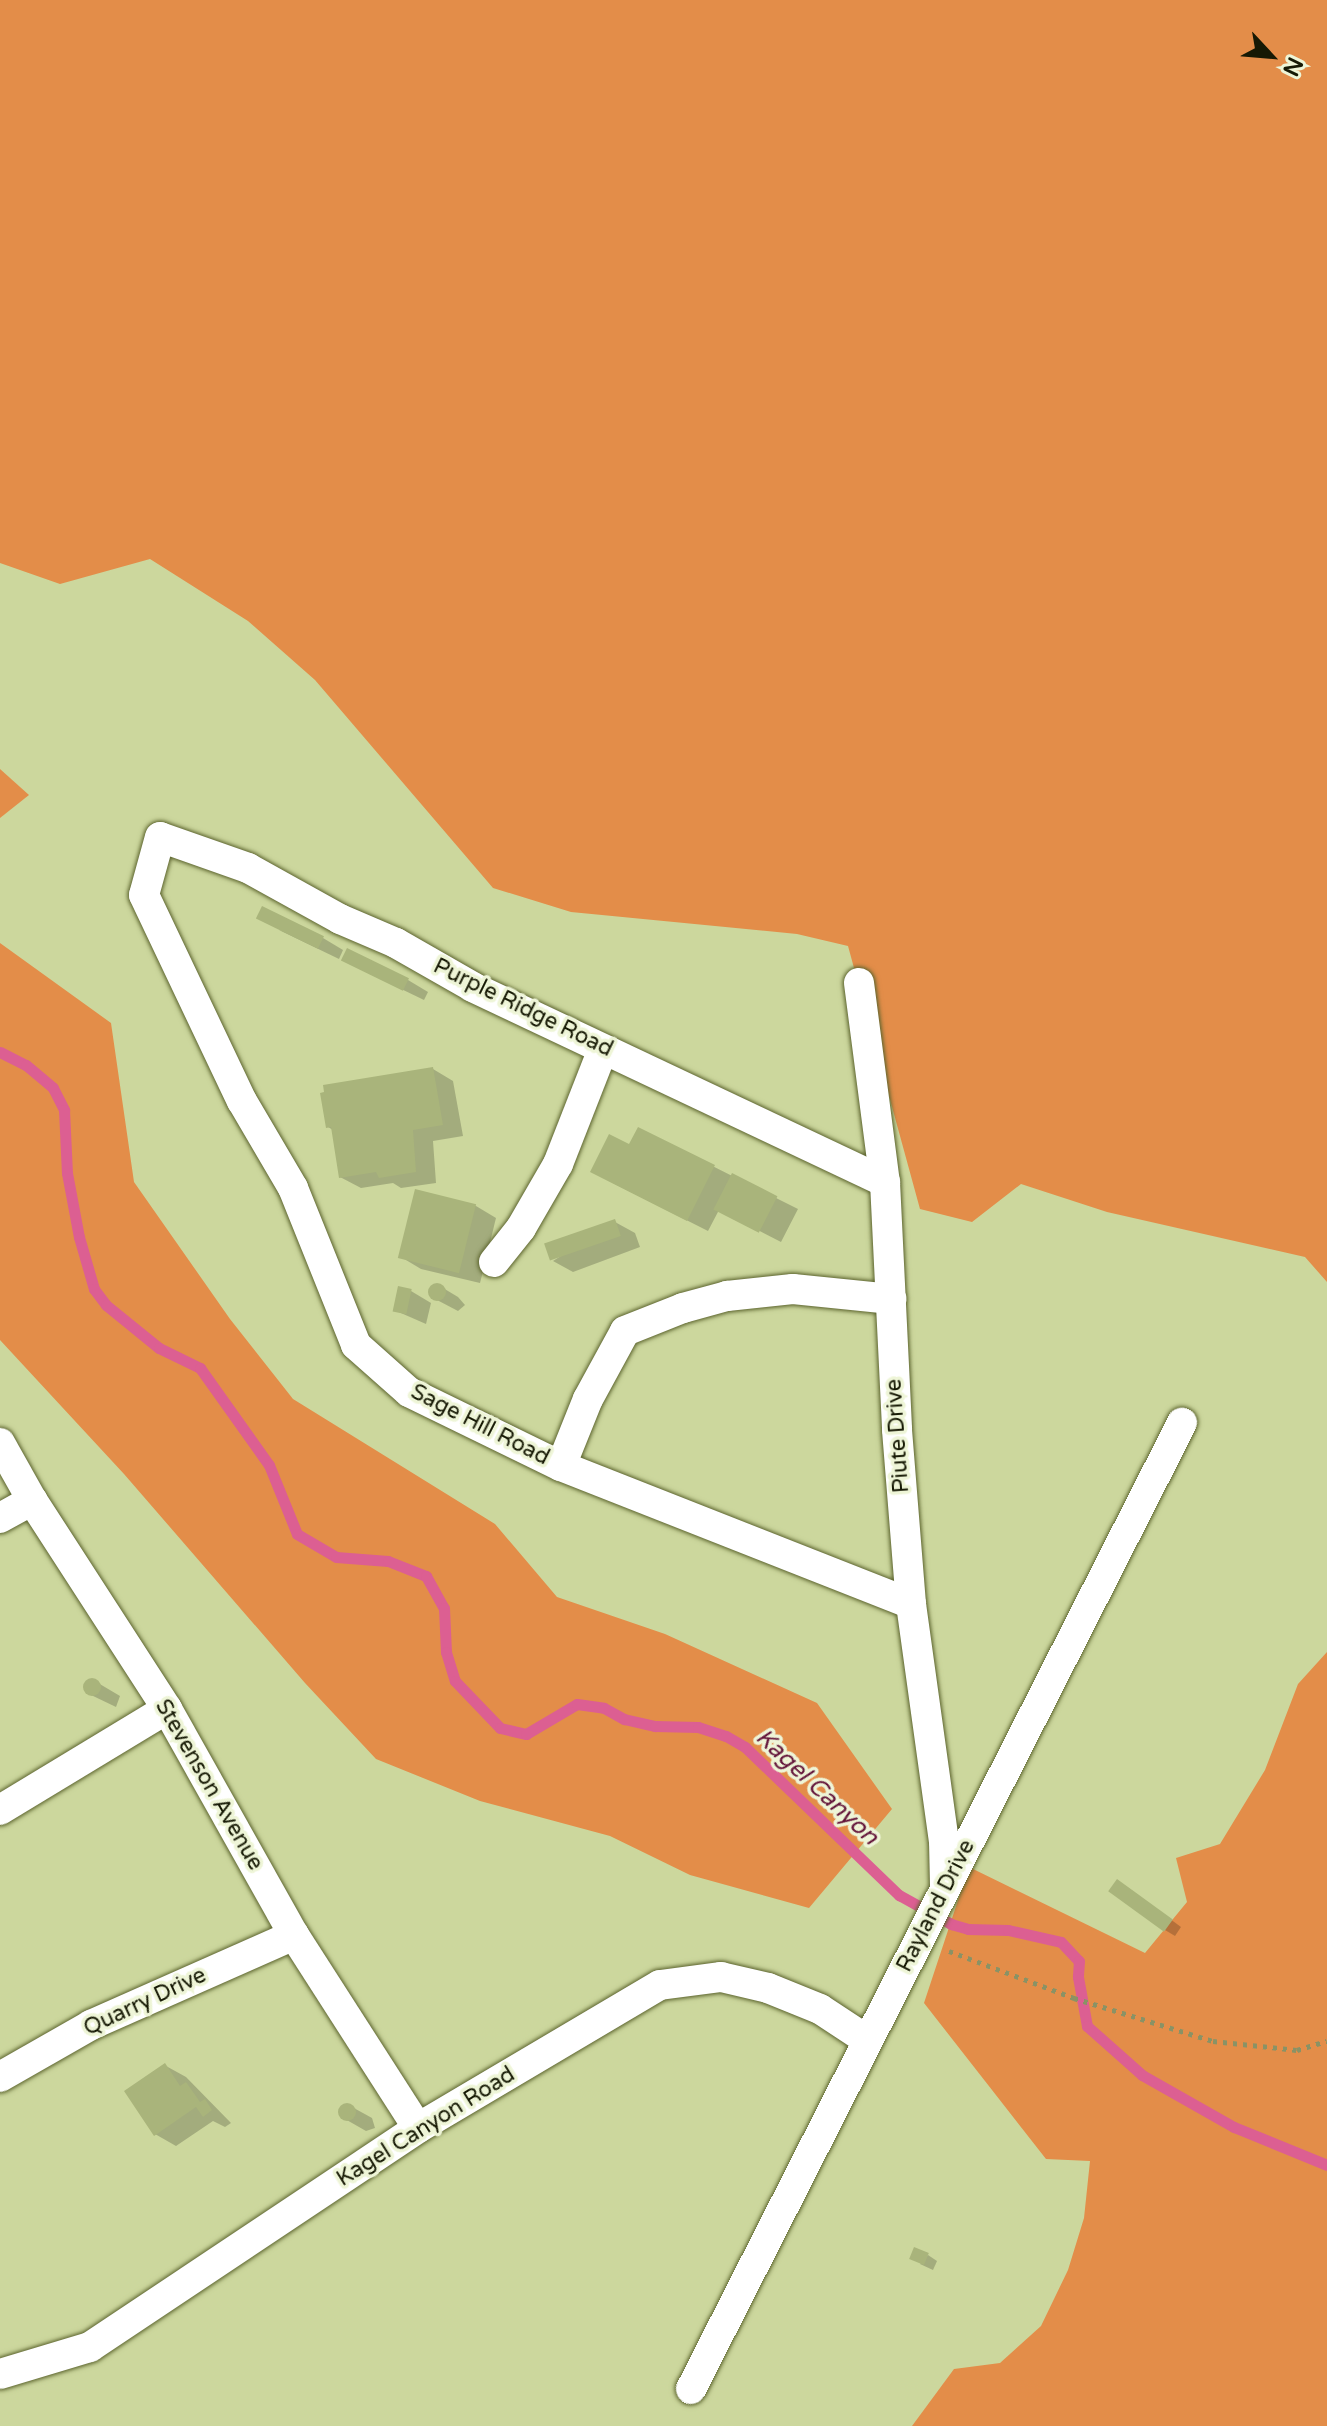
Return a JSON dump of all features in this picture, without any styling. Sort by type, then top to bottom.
[{"type":"street","name":"Purple Ridge Road","points":[[160,837],[248,868],[340,919],[396,943],[473,987],[885,1182]]},
{"type":"street","name":"Sage Hill Road","points":[[160,837],[144,895],[242,1101],[293,1188],[356,1345],[409,1392],[561,1466],[911,1604]]},
{"type":"street","name":"Piute Drive","points":[[859,983],[885,1182],[911,1604],[944,1841],[945,1890]]},
{"type":"street","points":[[494,1262],[521,1228],[558,1164],[603,1049]]},
{"type":"street","points":[[561,1466],[588,1399],[625,1331],[683,1308],[727,1296],[793,1289],[891,1299]]},
{"type":"street","name":"Rayland Drive","points":[[691,2389],[1182,1423]]},
{"type":"street","name":"Stevenson Avenue","points":[[0,1443],[32,1500],[167,1709],[294,1935],[418,2128]]},
{"type":"street","points":[[0,1518],[32,1500]]},
{"type":"street","points":[[0,1810],[167,1709]]},
{"type":"street","name":"Quarry Drive","points":[[0,2077],[91,2025],[294,1935]]},
{"type":"street","name":"Kagel Canyon Road","points":[[0,2374],[90,2347],[418,2128],[660,1985],[721,1977],[768,1988],[820,2009],[867,2040]]},
{"type":"path","points":[[921,1938],[1074,1998],[1213,2041],[1297,2050],[1327,2041]]},
{"type":"shaded area","points":[[0,0],[1327,0],[1327,1282],[1305,1257],[1107,1212],[1021,1184],[972,1222],[920,1209],[848,946],[797,934],[571,912],[493,888],[315,680],[248,621],[150,559],[60,584],[0,563]]},
{"type":"shaded area","points":[[0,769],[29,795],[0,818]]},
{"type":"shaded area","points":[[0,943],[111,1023],[134,1182],[230,1319],[293,1399],[495,1524],[557,1597],[665,1634],[817,1703],[892,1809],[809,1908],[690,1875],[610,1836],[480,1801],[376,1759],[305,1683],[124,1474],[0,1340]]},
{"type":"shaded area","points":[[1327,1652],[1327,2426],[912,2426],[954,2369],[1000,2363],[1041,2326],[1068,2270],[1084,2218],[1090,2161],[1046,2159],[924,2003],[969,1867],[1145,1953],[1187,1902],[1176,1858],[1220,1844],[1265,1770],[1298,1684]]},
{"type":"building","points":[[262,906],[324,936],[318,949],[256,919]]},
{"type":"building","points":[[347,948],[409,978],[403,991],[341,961]]},
{"type":"building","points":[[433,1067],[443,1125],[413,1130],[416,1172],[379,1178],[376,1172],[339,1178],[331,1127],[326,1128],[320,1093],[324,1092],[323,1085]]},
{"type":"building","points":[[638,1127],[715,1165],[687,1221],[590,1172],[609,1134],[629,1144]]},
{"type":"building","points":[[732,1173],[777,1196],[759,1233],[713,1210]]},
{"type":"building","points":[[415,1189],[476,1204],[459,1273],[398,1258]]},
{"type":"building","points":[[615,1219],[621,1236],[550,1260],[544,1243]]},
{"type":"building","points":[[437,1283],[446,1292],[437,1301],[428,1292]]},
{"type":"building","points":[[398,1286],[412,1289],[406,1314],[393,1311]]},
{"type":"building","points":[[88,1678],[96,1678],[101,1687],[99,1694],[88,1696],[83,1691],[83,1683]]},
{"type":"building","points":[[1117,1879],[1173,1920],[1164,1932],[1108,1891]]},
{"type":"building","points":[[165,2063],[180,2086],[186,2082],[200,2102],[205,2099],[212,2110],[203,2117],[196,2107],[154,2136],[124,2091]]},
{"type":"building","points":[[347,2103],[356,2112],[347,2121],[338,2112]]},
{"type":"building","points":[[914,2247],[929,2253],[924,2265],[909,2259]]},
{"type":"waterway","name":"Kagel Canyon","points":[[0,1052],[26,1065],[53,1088],[64,1110],[67,1173],[79,1237],[94,1289],[106,1305],[159,1348],[200,1368],[269,1465],[297,1534],[336,1557],[388,1561],[426,1576],[444,1608],[446,1652],[455,1681],[500,1728],[526,1734],[577,1704],[604,1708],[624,1719],[655,1726],[698,1727],[726,1736],[745,1747],[899,1895],[951,1924],[968,1929],[1008,1930],[1061,1942],[1079,1961],[1078,1977],[1087,2026],[1142,2075],[1234,2127],[1327,2165]]}]
